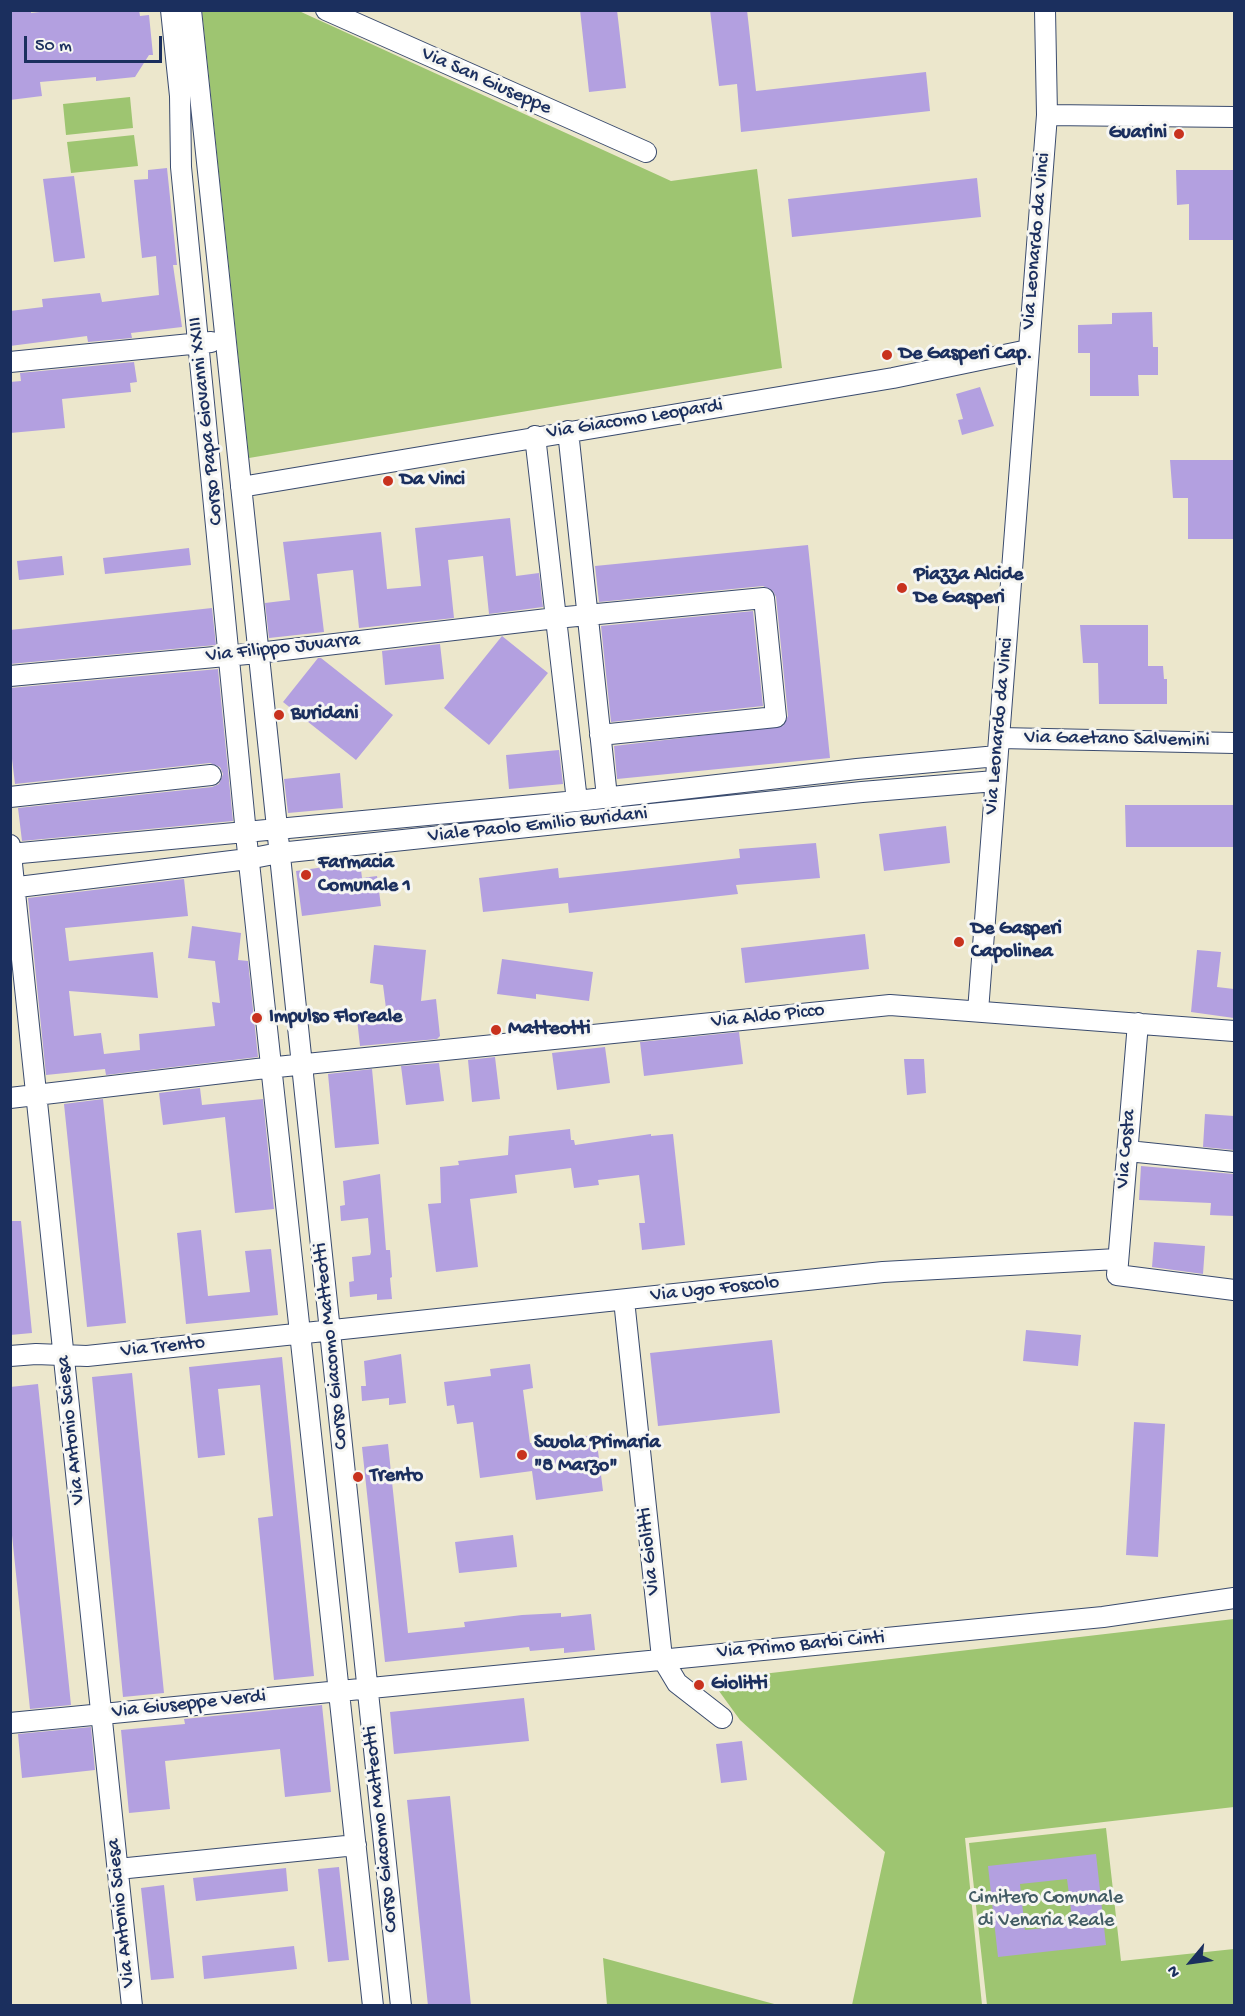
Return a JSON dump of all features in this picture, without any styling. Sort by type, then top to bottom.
[{"type":"street","name":"Corso Papa Giovanni XXIII","points":[[171,10],[180,96],[181,167],[230,655],[245,832]]},
{"type":"street","name":"Corso Papa Giovanni XXIII","points":[[190,10],[277,830]]},
{"type":"street","name":"Via San Giuseppe","points":[[326,10],[646,153]]},
{"type":"street","name":"Via Leonardo da Vinci","points":[[978,1011],[1047,114],[1045,10]]},
{"type":"street","points":[[1047,114],[1234,117]]},
{"type":"street","points":[[10,362],[225,340]]},
{"type":"street","name":"Via Giacomo Leopardi","points":[[241,487],[535,436],[893,378],[1028,350]]},
{"type":"street","points":[[568,431],[607,797]]},
{"type":"street","points":[[535,436],[577,801]]},
{"type":"street","name":"Via Filippo Juvarra","points":[[10,676],[258,653],[556,618],[764,598],[776,717],[600,735]]},
{"type":"street","name":"Via Gaetano Salvemini","points":[[998,747],[1234,743]]},
{"type":"street","name":"Viale Paolo Emilio Buridani","points":[[11,851],[277,830],[577,801],[857,769],[998,747]]},
{"type":"street","points":[[10,796],[211,775]]},
{"type":"street","name":"Viale Paolo Emilio Buridani","points":[[13,887],[248,859],[279,853],[862,792],[995,781]]},
{"type":"street","name":"Corso Giacomo Matteotti","points":[[277,830],[302,1065],[315,1332],[338,1690],[373,2006]]},
{"type":"street","name":"Corso Giacomo Matteotti","points":[[245,832],[271,1068],[315,1332],[367,1687],[401,2006]]},
{"type":"street","name":"Via Antonio Sciesa","points":[[11,851],[132,2006]]},
{"type":"street","name":"Via Aldo Picco","points":[[10,1098],[36,1093],[271,1068],[890,1005],[1234,1031]]},
{"type":"street","name":"Via Costa","points":[[1117,1267],[1138,1023]]},
{"type":"street","points":[[1128,1151],[1234,1162]]},
{"type":"street","name":"Via Ugo Foscolo","points":[[315,1332],[883,1272],[1117,1267],[1234,1290]]},
{"type":"street","name":"Via Giolitti","points":[[624,1300],[662,1658]]},
{"type":"street","name":"Via Trento","points":[[10,1356],[36,1354],[64,1357],[315,1332]]},
{"type":"street","name":"Via Primo Barbi Cinti","points":[[367,1687],[1103,1617],[1234,1598]]},
{"type":"street","points":[[662,1658],[677,1683],[722,1718]]},
{"type":"street","name":"Via Giuseppe Verdi","points":[[10,1723],[367,1687]]},
{"type":"street","points":[[118,1869],[356,1845]]},
{"type":"green space","points":[[202,11],[299,11],[671,181],[757,169],[782,368],[249,458]]},
{"type":"green space","points":[[130,97],[133,128],[66,135],[63,104]]},
{"type":"green space","points":[[134,135],[138,166],[71,173],[67,142]]},
{"type":"green space","points":[[1234,1619],[1234,1807],[965,1838],[982,2005],[852,2005],[885,1852],[740,1720],[711,1680]]},
{"type":"green space","name":"Cimitero Comunale di Venaria Reale","points":[[1106,1828],[1121,1961],[1234,1949],[1234,2005],[987,2005],[969,1843]]},
{"type":"green space","points":[[603,1958],[778,2005],[607,2005]]},
{"type":"building","points":[[10,10],[31,10],[31,13],[57,10],[139,10],[140,16],[149,15],[153,55],[149,55],[135,77],[96,81],[96,77],[40,82],[42,96],[10,100]]},
{"type":"building","points":[[580,10],[617,10],[626,88],[589,92]]},
{"type":"building","points":[[710,10],[747,10],[756,91],[926,72],[930,111],[741,132],[737,84],[719,86]]},
{"type":"building","points":[[167,168],[177,265],[173,265],[182,327],[131,333],[132,338],[88,342],[87,336],[10,346],[10,311],[43,307],[42,299],[100,293],[102,302],[159,295],[156,256],[142,258],[134,180],[148,179],[148,170]]},
{"type":"building","points":[[1176,170],[1234,170],[1234,240],[1189,240],[1189,204],[1177,205]]},
{"type":"building","points":[[74,176],[85,258],[54,262],[43,179]]},
{"type":"building","points":[[977,178],[981,217],[792,237],[788,199]]},
{"type":"building","points":[[1152,312],[1153,347],[1158,347],[1158,375],[1138,375],[1139,396],[1090,396],[1090,353],[1078,353],[1078,325],[1112,324],[1112,313]]},
{"type":"building","points":[[134,362],[137,382],[130,383],[131,392],[62,399],[65,428],[10,433],[10,382],[21,381],[20,373]]},
{"type":"building","points":[[980,387],[994,426],[962,435],[958,420],[963,419],[956,394]]},
{"type":"building","points":[[1170,460],[1234,460],[1234,539],[1188,539],[1188,498],[1173,498]]},
{"type":"building","points":[[510,518],[516,576],[539,573],[543,607],[489,614],[483,556],[448,560],[454,618],[359,628],[353,570],[317,574],[324,632],[269,638],[265,603],[290,600],[283,542],[381,532],[387,589],[421,586],[415,528]]},
{"type":"building","points":[[808,545],[830,758],[617,779],[614,746],[783,726],[788,716],[776,597],[773,591],[763,586],[599,602],[595,566]]},
{"type":"building","points":[[189,548],[191,565],[105,574],[103,558]]},
{"type":"building","points":[[62,556],[64,575],[19,580],[17,561]]},
{"type":"building","points":[[212,608],[216,645],[10,664],[10,630]]},
{"type":"building","points":[[753,611],[763,706],[611,722],[601,626]]},
{"type":"building","points":[[1080,625],[1148,625],[1148,666],[1163,666],[1164,679],[1167,679],[1167,704],[1099,704],[1098,663],[1083,663]]},
{"type":"building","points":[[502,636],[548,673],[489,745],[444,708]]},
{"type":"building","points":[[440,644],[444,679],[385,685],[382,651]]},
{"type":"building","points":[[318,658],[321,658],[393,715],[356,760],[283,702]]},
{"type":"building","points":[[218,669],[233,821],[22,841],[18,808],[212,787],[219,784],[223,774],[220,767],[210,763],[15,784],[10,742],[10,688]]},
{"type":"building","points":[[559,750],[563,784],[509,789],[506,755]]},
{"type":"building","points":[[340,773],[343,808],[288,813],[284,779]]},
{"type":"building","points":[[1125,805],[1234,805],[1234,847],[1126,847]]},
{"type":"building","points":[[946,826],[950,863],[884,871],[879,834]]},
{"type":"building","points":[[816,843],[820,878],[736,885],[738,894],[569,913],[568,903],[483,912],[479,878],[558,868],[559,878],[740,858],[739,849]]},
{"type":"building","points":[[360,862],[362,878],[377,876],[381,906],[302,916],[296,871]]},
{"type":"building","points":[[184,879],[188,916],[65,928],[69,961],[153,952],[158,998],[69,991],[74,1036],[101,1033],[104,1054],[140,1050],[139,1034],[215,1026],[212,1002],[220,1003],[215,961],[188,958],[192,926],[241,933],[238,960],[248,961],[258,1057],[106,1075],[105,1069],[46,1075],[28,898]]},
{"type":"building","points":[[865,934],[869,969],[745,983],[741,948]]},
{"type":"building","points":[[374,945],[426,950],[421,1001],[436,999],[440,1036],[437,1039],[360,1046],[357,1019],[387,1016],[383,985],[370,983]]},
{"type":"building","points":[[1197,950],[1221,952],[1217,987],[1234,989],[1234,1018],[1191,1012]]},
{"type":"building","points":[[502,959],[593,972],[589,1001],[536,994],[536,999],[497,994]]},
{"type":"building","points":[[739,1032],[743,1064],[644,1076],[640,1042]]},
{"type":"building","points":[[605,1047],[610,1083],[557,1090],[552,1053]]},
{"type":"building","points":[[495,1057],[500,1099],[472,1102],[468,1060]]},
{"type":"building","points":[[904,1059],[924,1059],[926,1093],[907,1095]]},
{"type":"building","points":[[439,1063],[444,1101],[406,1105],[401,1066]]},
{"type":"building","points":[[372,1069],[379,1144],[335,1148],[328,1074]]},
{"type":"building","points":[[200,1088],[202,1105],[263,1099],[274,1209],[235,1213],[225,1117],[163,1125],[159,1093]]},
{"type":"building","points":[[103,1099],[126,1323],[87,1327],[64,1104]]},
{"type":"building","points":[[1205,1114],[1234,1116],[1234,1150],[1203,1147]]},
{"type":"building","points":[[570,1129],[571,1140],[574,1140],[575,1145],[651,1134],[651,1136],[673,1134],[685,1245],[642,1250],[639,1223],[645,1223],[639,1175],[598,1180],[599,1185],[574,1188],[571,1168],[515,1175],[517,1193],[470,1199],[478,1267],[436,1272],[428,1204],[441,1203],[440,1167],[459,1165],[458,1161],[508,1155],[509,1136]]},
{"type":"building","points":[[1141,1166],[1234,1174],[1234,1216],[1210,1215],[1211,1203],[1139,1200]]},
{"type":"building","points":[[380,1174],[386,1250],[390,1250],[392,1299],[377,1300],[377,1294],[350,1297],[349,1282],[354,1281],[352,1257],[370,1255],[371,1252],[368,1218],[341,1221],[340,1206],[345,1205],[343,1181]]},
{"type":"building","points":[[10,1221],[21,1221],[32,1333],[10,1335]]},
{"type":"building","points":[[201,1230],[208,1296],[250,1292],[245,1251],[271,1249],[278,1315],[186,1324],[177,1233]]},
{"type":"building","points":[[1154,1242],[1205,1246],[1203,1274],[1152,1267]]},
{"type":"building","points":[[1026,1330],[1081,1335],[1078,1366],[1023,1361]]},
{"type":"building","points":[[772,1340],[780,1413],[658,1426],[650,1353]]},
{"type":"building","points":[[401,1354],[406,1403],[389,1405],[389,1398],[362,1401],[361,1386],[366,1386],[364,1361]]},
{"type":"building","points":[[282,1357],[314,1676],[274,1680],[258,1518],[273,1516],[260,1385],[218,1389],[225,1455],[198,1458],[189,1367]]},
{"type":"building","points":[[530,1364],[533,1388],[523,1390],[530,1443],[596,1435],[603,1491],[536,1500],[532,1471],[480,1478],[473,1422],[457,1424],[454,1405],[447,1406],[444,1382],[491,1376],[490,1369]]},
{"type":"building","points":[[132,1373],[164,1693],[123,1697],[92,1377]]},
{"type":"building","points":[[38,1384],[71,1705],[30,1709],[10,1516],[10,1387]]},
{"type":"building","points":[[1134,1422],[1165,1424],[1158,1557],[1126,1555]]},
{"type":"building","points":[[388,1444],[408,1633],[465,1627],[464,1622],[522,1615],[561,1613],[561,1617],[591,1614],[595,1650],[564,1653],[564,1648],[530,1651],[529,1647],[385,1662],[362,1447]]},
{"type":"building","points":[[513,1535],[517,1567],[459,1573],[455,1542]]},
{"type":"building","points":[[524,1698],[529,1741],[394,1754],[390,1712]]},
{"type":"building","points":[[322,1705],[331,1792],[285,1797],[280,1749],[165,1761],[170,1809],[129,1813],[121,1730],[185,1724],[184,1719]]},
{"type":"building","points":[[91,1727],[95,1770],[22,1778],[18,1734]]},
{"type":"building","points":[[742,1741],[747,1780],[721,1783],[716,1744]]},
{"type":"building","points":[[450,1796],[471,2006],[428,2006],[407,1800]]},
{"type":"building","points":[[1096,1854],[1106,1945],[998,1957],[988,1866]],"holes":[[[1067,1879],[1073,1925],[1025,1930],[1020,1884]]]},
{"type":"building","points":[[339,1867],[349,1960],[328,1962],[318,1869]]},
{"type":"building","points":[[286,1868],[288,1891],[196,1901],[193,1878]]},
{"type":"building","points":[[164,1885],[174,1978],[151,1980],[141,1888]]},
{"type":"building","points":[[294,1946],[297,1969],[204,1979],[202,1956]]},
{"type":"place","name":"Guarini","points":[[1179,134]]},
{"type":"place","name":"De Gasperi Cap.","points":[[887,355]]},
{"type":"place","name":"Da Vinci","points":[[388,481]]},
{"type":"place","name":"Piazza Alcide De Gasperi","points":[[902,588]]},
{"type":"place","name":"Buridani","points":[[279,715]]},
{"type":"place","name":"Farmacia Comunale 1","points":[[306,875]]},
{"type":"place","name":"De Gasperi Capolinea","points":[[959,942]]},
{"type":"place","name":"Impulso Floreale","points":[[257,1018]]},
{"type":"place","name":"Matteotti","points":[[496,1030]]},
{"type":"place","name":"Scuola Primaria \"8 Marzo\"","points":[[522,1455]]},
{"type":"place","name":"Trento","points":[[358,1477]]},
{"type":"place","name":"Giolitti","points":[[699,1685]]}]
